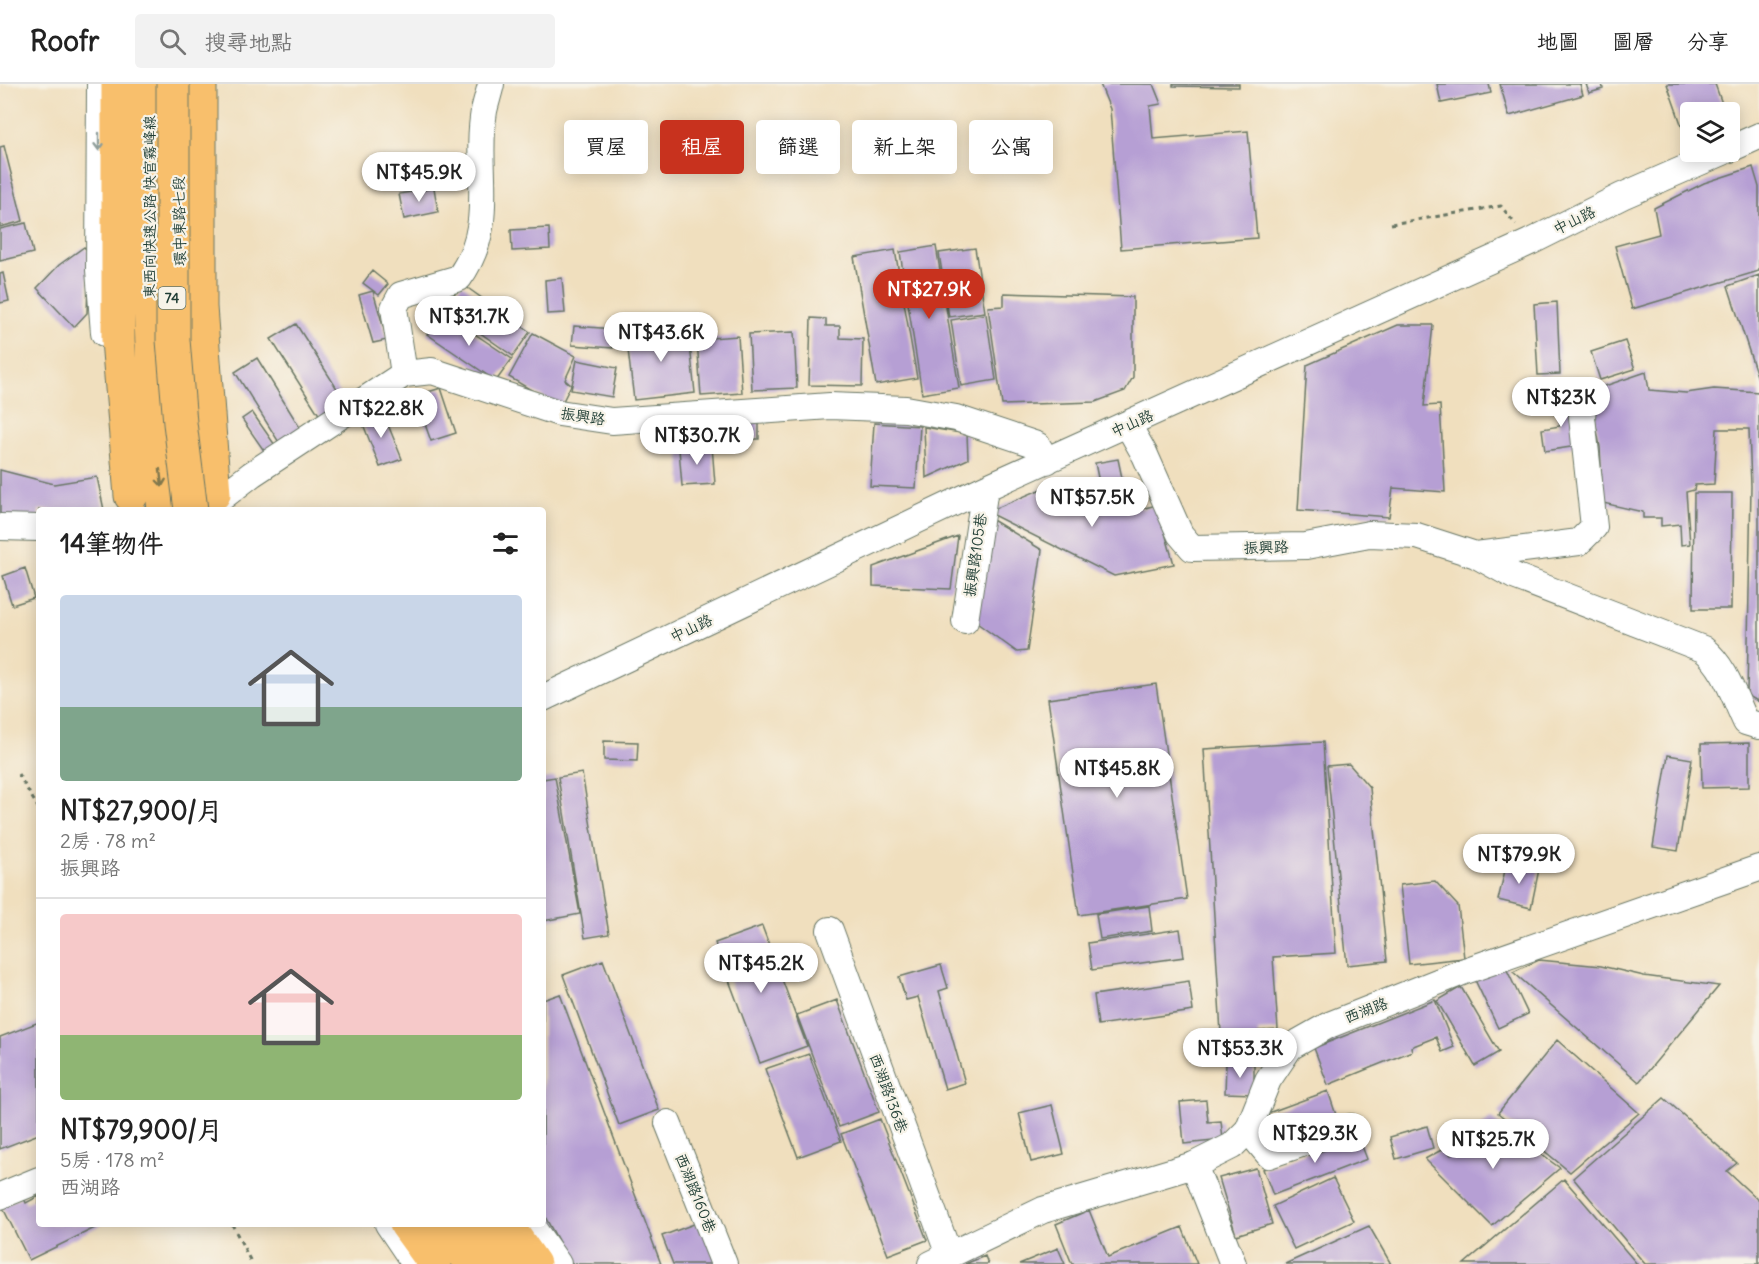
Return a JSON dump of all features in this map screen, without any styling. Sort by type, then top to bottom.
[{"type":"highway","points":[[118,84],[118,340],[132,503]]},
{"type":"highway","name":"東西向快速公路 快官霧峰線","points":[[148,84],[150,342],[154,423],[164,507]]},
{"type":"highway","name":"東西向快速公路 快官霧峰線","points":[[173,84],[173,340],[180,423],[205,505]]},
{"type":"highway","points":[[200,84],[201,327],[205,505]]},
{"type":"highway","points":[[408,1227],[435,1264]]},
{"type":"highway","points":[[445,1227],[472,1264]]},
{"type":"highway","points":[[476,1227],[505,1264]]},
{"type":"highway","points":[[508,1227],[534,1264]]},
{"type":"street","points":[[100,84],[99,270],[114,448],[132,503]]},
{"type":"street","points":[[132,503],[143,422],[139,297],[139,84]]},
{"type":"street","name":"環中東路七段","points":[[179,84],[180,342],[188,423],[197,478],[205,505]]},
{"type":"street","points":[[205,505],[226,450],[216,306],[215,84]]},
{"type":"street","points":[[404,374],[394,308],[401,295],[459,278],[478,240],[483,220],[484,112],[491,84]]},
{"type":"street","points":[[1740,145],[1759,136]]},
{"type":"street","name":"中山路","points":[[546,697],[985,488],[1530,242],[1622,196],[1700,162]]},
{"type":"street","name":"振興路","points":[[205,505],[404,374],[432,371],[559,413],[612,421],[830,406],[906,409],[956,418],[1037,445],[1047,461]]},
{"type":"street","name":"振興路","points":[[1476,555],[1579,542],[1594,527],[1582,417],[1584,396]]},
{"type":"street","name":"振興路","points":[[1128,425],[1145,455],[1180,534],[1192,548],[1306,546],[1368,534],[1417,536],[1476,555],[1514,576],[1702,649],[1712,656],[1720,669],[1746,722],[1759,726]]},
{"type":"street","name":"振興路105巷","points":[[965,621],[985,488]]},
{"type":"street","points":[[0,527],[36,528]]},
{"type":"street","name":"西湖路","points":[[940,1260],[1043,1210],[1194,1165],[1232,1146],[1248,1130],[1269,1080],[1290,1047],[1329,1024],[1465,971],[1759,868]]},
{"type":"street","name":"西湖路136巷","points":[[830,930],[940,1260]]},
{"type":"street","name":"西湖路160巷","points":[[668,1123],[724,1264]]},
{"type":"street","points":[[1248,1130],[1269,1155],[1351,1127]]},
{"type":"street","points":[[1194,1165],[1233,1264]]},
{"type":"street","points":[[0,1196],[36,1181]]},
{"type":"street","points":[[390,1227],[414,1264]]},
{"type":"street","points":[[436,1227],[463,1264]]},
{"type":"street","points":[[485,1227],[513,1264]]},
{"type":"street","points":[[532,1227],[558,1264]]},
{"type":"path","points":[[1391,224],[1501,206],[1530,242]]},
{"type":"path","points":[[18,774],[36,804]]},
{"type":"path","points":[[234,1227],[252,1264]]},
{"type":"building","points":[[1100,84],[1153,84],[1161,104],[1150,106],[1153,139],[1248,131],[1257,238],[1121,249],[1110,109]]},
{"type":"building","points":[[1173,84],[1239,84],[1239,87],[1173,86]]},
{"type":"building","points":[[1437,84],[1489,84],[1491,93],[1441,103]]},
{"type":"building","points":[[1500,84],[1580,84],[1583,95],[1509,116]]},
{"type":"building","points":[[1586,84],[1602,84],[1603,89],[1589,93]]},
{"type":"building","points":[[1667,84],[1715,84],[1721,102],[1680,102],[1680,121]]},
{"type":"building","points":[[4,146],[23,221],[0,227],[0,147]]},
{"type":"building","points":[[1753,167],[1759,187],[1759,271],[1632,309],[1615,246],[1659,234],[1654,208],[1704,183]]},
{"type":"building","points":[[434,188],[438,212],[404,219],[399,194]]},
{"type":"building","points":[[26,223],[33,253],[0,261],[0,229]]},
{"type":"building","points":[[549,228],[550,249],[512,251],[511,230]]},
{"type":"building","points":[[936,246],[959,388],[922,394],[900,252]]},
{"type":"building","points":[[84,247],[89,252],[87,313],[74,327],[37,288],[59,265]]},
{"type":"building","points":[[975,248],[985,312],[949,317],[939,253]]},
{"type":"building","points":[[895,250],[917,378],[876,385],[854,257]]},
{"type":"building","points":[[372,271],[388,284],[379,295],[363,283]]},
{"type":"building","points":[[3,273],[9,301],[0,303],[0,274]]},
{"type":"building","points":[[1759,275],[1759,382],[1728,286]]},
{"type":"building","points":[[562,278],[565,313],[547,314],[545,280]]},
{"type":"building","points":[[462,284],[530,332],[513,356],[445,308]]},
{"type":"building","points":[[373,291],[387,340],[373,343],[359,295]]},
{"type":"building","points":[[1004,293],[1133,297],[1133,377],[1125,391],[1095,402],[1002,405],[988,307],[1004,306]]},
{"type":"building","points":[[1557,302],[1560,374],[1538,375],[1534,304]]},
{"type":"building","points":[[442,312],[512,359],[496,381],[427,334]]},
{"type":"building","points":[[986,314],[996,380],[961,386],[951,320]]},
{"type":"building","points":[[811,318],[826,319],[826,326],[840,326],[840,338],[863,339],[862,386],[809,385]]},
{"type":"building","points":[[296,324],[348,406],[323,421],[271,339]]},
{"type":"building","points":[[1398,325],[1433,325],[1424,406],[1440,405],[1445,492],[1393,488],[1389,517],[1298,510],[1307,365]]},
{"type":"building","points":[[574,326],[614,329],[613,348],[572,345]]},
{"type":"building","points":[[688,326],[695,393],[634,400],[626,333]]},
{"type":"building","points":[[794,332],[797,388],[752,390],[749,334]]},
{"type":"building","points":[[533,333],[576,356],[565,380],[571,385],[560,407],[509,377]]},
{"type":"building","points":[[738,336],[742,393],[701,396],[697,339]]},
{"type":"building","points":[[1625,341],[1635,369],[1600,380],[1591,352]]},
{"type":"building","points":[[257,358],[302,431],[280,444],[235,372]]},
{"type":"building","points":[[577,360],[617,368],[612,397],[571,390]]},
{"type":"building","points":[[1646,372],[1649,390],[1686,393],[1714,389],[1759,392],[1759,702],[1747,695],[1751,486],[1749,429],[1717,429],[1714,484],[1695,485],[1694,490],[1686,492],[1690,544],[1681,545],[1680,524],[1661,526],[1661,518],[1643,518],[1643,512],[1603,503],[1600,447],[1590,391]]},
{"type":"building","points":[[441,388],[456,433],[431,441],[415,396]]},
{"type":"building","points":[[1570,396],[1577,446],[1545,451],[1542,429],[1560,426],[1556,398]]},
{"type":"building","points":[[382,410],[402,459],[380,467],[361,419]]},
{"type":"building","points":[[252,412],[277,448],[267,455],[242,419]]},
{"type":"building","points":[[759,416],[759,439],[741,439],[740,417]]},
{"type":"building","points":[[874,423],[920,426],[916,488],[870,486]]},
{"type":"building","points":[[924,427],[967,434],[968,459],[926,478]]},
{"type":"building","points":[[712,446],[715,484],[682,486],[679,449]]},
{"type":"building","points":[[1118,459],[1126,497],[1103,502],[1095,463]]},
{"type":"building","points":[[0,470],[54,484],[97,477],[103,507],[36,507],[36,522],[0,522]]},
{"type":"building","points":[[1065,479],[1070,488],[1095,484],[1100,508],[1139,501],[1141,509],[1157,505],[1174,564],[1114,576],[987,512]]},
{"type":"building","points":[[1694,493],[1732,493],[1731,609],[1693,609]]},
{"type":"building","points":[[991,519],[1042,550],[1027,651],[1017,652],[970,618]]},
{"type":"building","points":[[958,536],[951,589],[873,586],[873,567]]},
{"type":"building","points":[[25,568],[34,598],[12,605],[3,576]]},
{"type":"building","points":[[1156,684],[1187,899],[1079,915],[1048,699]]},
{"type":"building","points":[[604,741],[638,742],[637,761],[604,760]]},
{"type":"building","points":[[1323,742],[1336,953],[1273,957],[1278,1030],[1258,1031],[1259,1048],[1222,1050],[1204,749]]},
{"type":"building","points":[[1749,743],[1749,787],[1702,788],[1701,744]]},
{"type":"building","points":[[1668,755],[1692,759],[1678,851],[1653,847]]},
{"type":"building","points":[[1349,764],[1370,788],[1387,961],[1347,965],[1327,766]]},
{"type":"building","points":[[582,773],[609,934],[585,938],[558,777]]},
{"type":"building","points":[[555,777],[580,914],[546,920],[546,778]]},
{"type":"building","points":[[1507,862],[1539,869],[1531,908],[1498,900]]},
{"type":"building","points":[[1435,881],[1458,906],[1464,958],[1409,964],[1400,885]]},
{"type":"building","points":[[1149,906],[1152,931],[1100,939],[1096,914]]},
{"type":"building","points":[[762,926],[807,1046],[760,1063],[715,943]]},
{"type":"building","points":[[1180,929],[1184,957],[1092,970],[1088,943]]},
{"type":"building","points":[[603,960],[659,1110],[619,1125],[563,975]]},
{"type":"building","points":[[1539,960],[1601,966],[1644,976],[1719,986],[1639,1082],[1513,972]]},
{"type":"building","points":[[941,965],[948,988],[939,991],[965,1083],[945,1089],[918,997],[906,1000],[899,977]]},
{"type":"building","points":[[1505,966],[1528,1014],[1498,1028],[1475,980]]},
{"type":"building","points":[[1189,981],[1193,1011],[1098,1025],[1094,995]]},
{"type":"building","points":[[1461,987],[1499,1052],[1475,1066],[1437,1001]]},
{"type":"building","points":[[560,994],[661,1264],[571,1264],[546,1218],[546,999]]},
{"type":"building","points":[[837,1000],[879,1112],[839,1127],[797,1015]]},
{"type":"building","points":[[1435,1000],[1454,1047],[1442,1052],[1436,1037],[1411,1047],[1412,1051],[1328,1085],[1314,1048]]},
{"type":"building","points":[[36,1023],[36,1135],[0,1149],[0,1037]]},
{"type":"building","points":[[1557,1040],[1639,1113],[1570,1172],[1498,1113]]},
{"type":"building","points":[[809,1054],[841,1141],[798,1157],[765,1069]]},
{"type":"building","points":[[1226,1063],[1254,1064],[1254,1094],[1225,1093]]},
{"type":"building","points":[[1328,1091],[1338,1121],[1279,1143],[1268,1113]]},
{"type":"building","points":[[1664,1098],[1737,1163],[1727,1171],[1759,1201],[1759,1264],[1645,1264],[1573,1178]]},
{"type":"building","points":[[1206,1100],[1208,1122],[1221,1121],[1223,1140],[1184,1144],[1180,1102]]},
{"type":"building","points":[[1052,1105],[1064,1154],[1031,1162],[1019,1113]]},
{"type":"building","points":[[1490,1118],[1560,1168],[1492,1226],[1425,1159],[1445,1148],[1451,1155]]},
{"type":"building","points":[[880,1119],[927,1240],[888,1255],[841,1134]]},
{"type":"building","points":[[1427,1126],[1433,1148],[1396,1159],[1390,1137]]},
{"type":"building","points":[[1357,1133],[1367,1159],[1273,1195],[1263,1169]]},
{"type":"building","points":[[1256,1168],[1272,1224],[1236,1235],[1219,1178]]},
{"type":"building","points":[[1333,1178],[1354,1221],[1294,1249],[1273,1206]]},
{"type":"building","points":[[1564,1179],[1637,1264],[1464,1264]]},
{"type":"building","points":[[23,1196],[26,1203],[36,1198],[36,1227],[97,1227],[29,1260],[2,1206]]},
{"type":"building","points":[[1089,1210],[1108,1257],[1182,1227],[1197,1264],[1072,1264],[1056,1224]]},
{"type":"building","points":[[702,1221],[718,1264],[673,1264],[662,1236]]},
{"type":"building","points":[[1369,1226],[1391,1264],[1285,1264]]},
{"type":"building","points":[[1058,1248],[1065,1264],[1019,1264]]},
{"type":"building","points":[[985,1256],[988,1264],[965,1264]]}]
